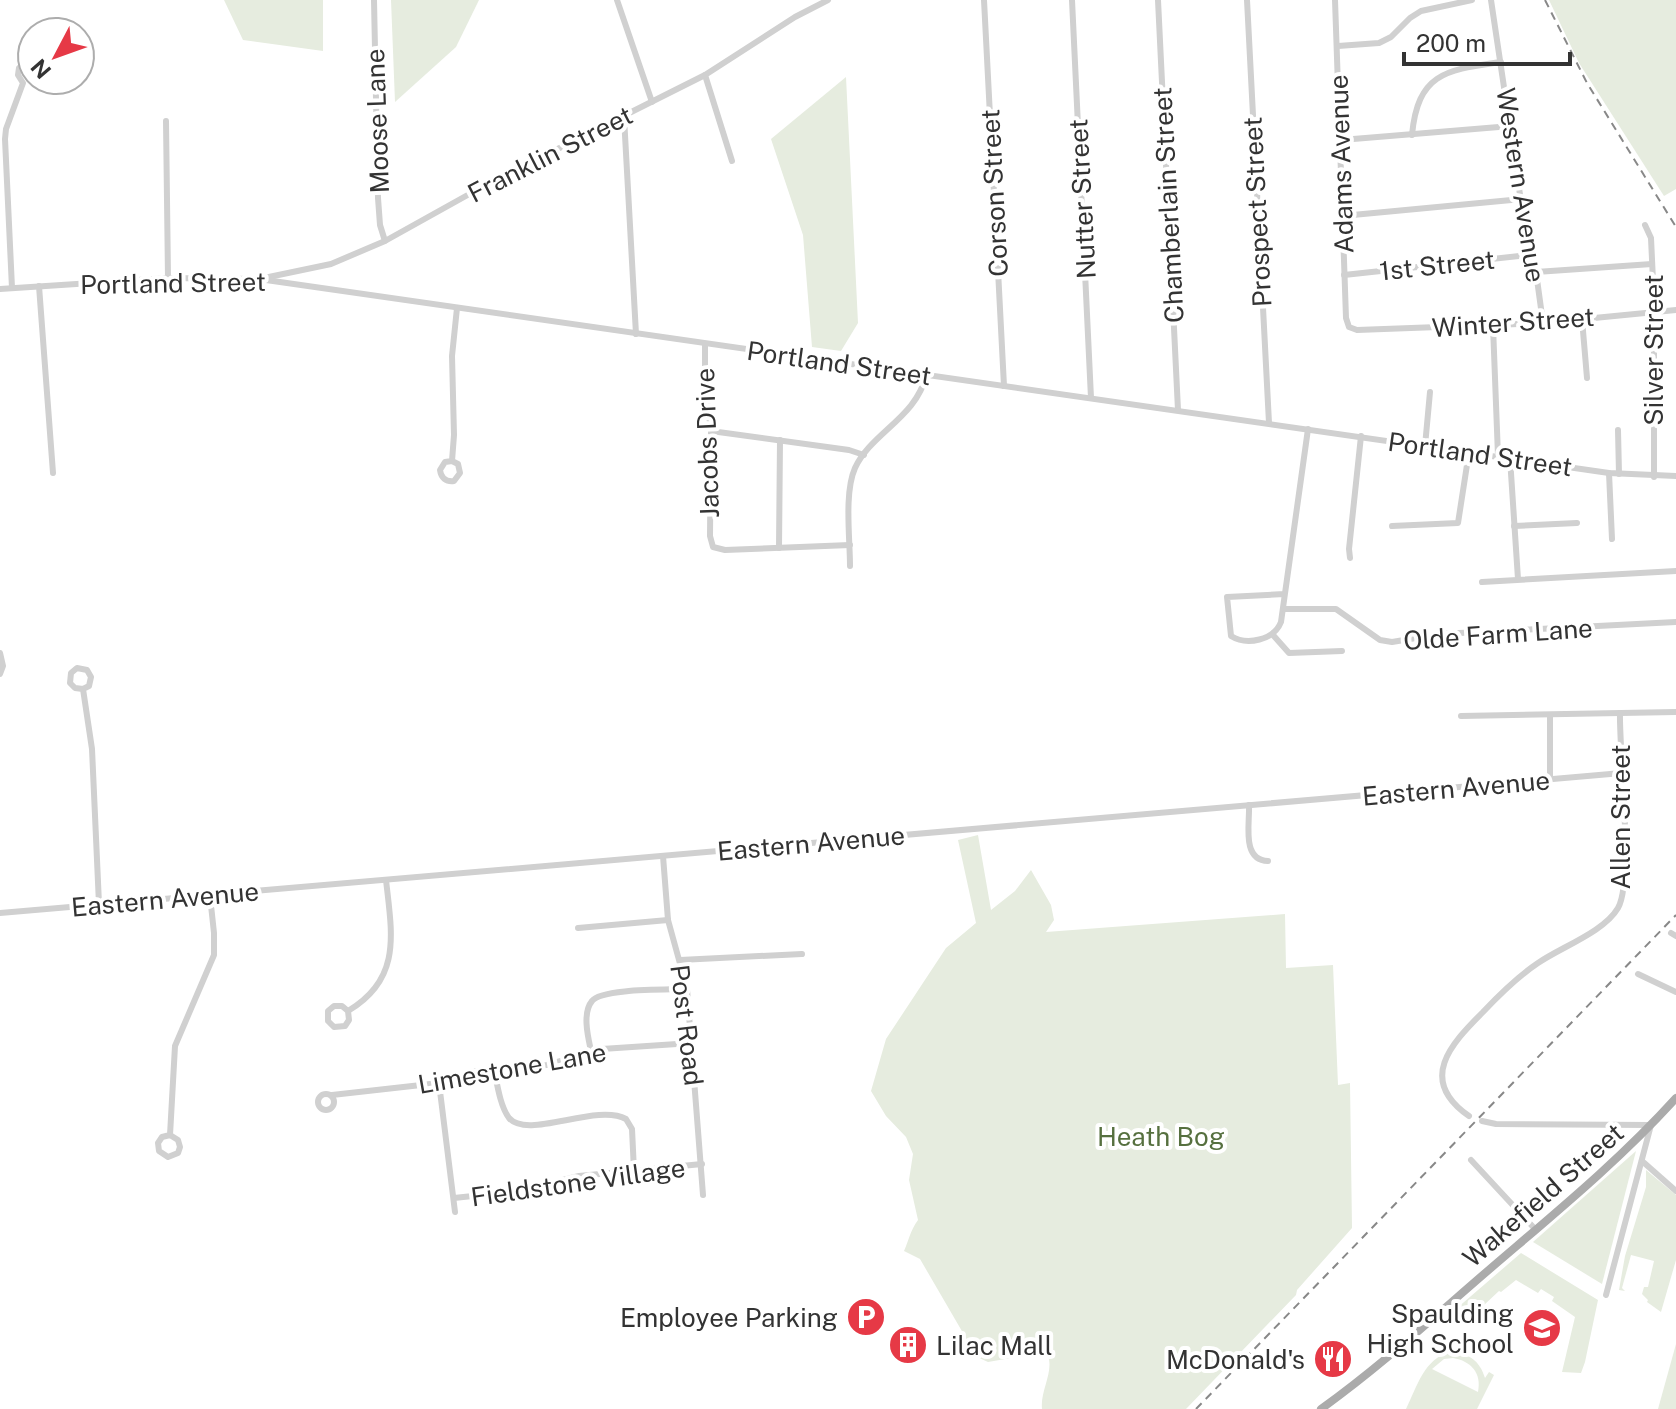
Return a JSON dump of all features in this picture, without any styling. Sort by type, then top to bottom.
[{"type":"main road","name":"Wakefield Street","points":[[1321,1409],[1407,1342],[1651,1125],[1676,1098]]},
{"type":"street","name":"Moose Lane","points":[[374,0],[378,198],[385,241]]},
{"type":"street","points":[[617,0],[652,102]]},
{"type":"street","name":"Franklin Street","points":[[259,279],[331,264],[385,241],[482,187],[705,75],[795,17],[828,0]]},
{"type":"street","name":"Corson Street","points":[[984,0],[1004,386]]},
{"type":"street","name":"Nutter Street","points":[[1072,0],[1091,398]]},
{"type":"street","name":"Chamberlain Street","points":[[1158,0],[1178,410]]},
{"type":"street","name":"Prospect Street","points":[[1247,0],[1269,423]]},
{"type":"street","name":"Adams Avenue","points":[[1335,0],[1344,275],[1349,327]]},
{"type":"street","points":[[1338,46],[1379,43],[1391,37],[1421,11],[1472,0]]},
{"type":"street","name":"Western Avenue","points":[[1491,0],[1529,255],[1536,272],[1543,323]]},
{"type":"street","points":[[1412,135],[1418,100],[1435,80],[1459,69],[1501,62]]},
{"type":"street","points":[[705,75],[732,161]]},
{"type":"street","points":[[12,288],[5,139],[6,129],[21,96]]},
{"type":"street","points":[[624,117],[636,334]]},
{"type":"street","points":[[166,121],[168,278]]},
{"type":"street","points":[[1341,140],[1511,126]]},
{"type":"street","points":[[1342,216],[1522,199]]},
{"type":"street","name":"Silver Street","points":[[1645,225],[1651,234],[1654,310],[1654,477]]},
{"type":"street","name":"1st Street","points":[[1344,275],[1529,255]]},
{"type":"street","points":[[1536,272],[1652,264]]},
{"type":"street","name":"Portland Street","points":[[0,289],[168,278],[259,279],[1609,473],[1676,476]]},
{"type":"street","points":[[39,286],[53,473]]},
{"type":"street","points":[[452,461],[452,356],[457,308]]},
{"type":"street","name":"Winter Street","points":[[1349,327],[1357,330],[1493,326],[1676,310]]},
{"type":"street","points":[[1582,319],[1587,378]]},
{"type":"street","points":[[1493,326],[1498,456]]},
{"type":"street","name":"Jacobs Drive","points":[[705,344],[705,383],[711,431],[710,536],[713,547],[725,550],[850,545]]},
{"type":"street","points":[[850,566],[850,486],[855,468],[917,398],[926,375]]},
{"type":"street","points":[[1425,446],[1430,392]]},
{"type":"street","points":[[1284,594],[1227,597],[1232,638],[1264,639],[1273,635],[1279,627],[1283,609],[1308,429]]},
{"type":"street","points":[[1618,430],[1619,474]]},
{"type":"street","points":[[711,431],[849,450],[864,455]]},
{"type":"street","points":[[1350,558],[1351,517],[1361,436]]},
{"type":"street","points":[[779,548],[780,440]]},
{"type":"street","points":[[1392,526],[1458,523],[1469,452]]},
{"type":"street","points":[[1510,458],[1518,579]]},
{"type":"street","points":[[1609,473],[1612,539]]},
{"type":"street","points":[[1514,526],[1577,523]]},
{"type":"street","points":[[1482,582],[1676,571]]},
{"type":"street","name":"Olde Farm Lane","points":[[1283,609],[1336,609],[1374,636],[1392,642],[1440,634],[1676,622]]},
{"type":"street","points":[[1273,635],[1286,650],[1295,654],[1342,651]]},
{"type":"street","points":[[0,653],[3,666],[0,674]]},
{"type":"street","points":[[83,689],[92,749],[99,904]]},
{"type":"street","points":[[1461,716],[1676,712]]},
{"type":"street","name":"Allen Street","points":[[1469,1116],[1451,1101],[1445,1086],[1443,1066],[1450,1047],[1525,972],[1604,924],[1618,908],[1624,883],[1620,713]]},
{"type":"street","points":[[1550,715],[1550,780]]},
{"type":"street","name":"Eastern Avenue","points":[[0,913],[1622,773]]},
{"type":"street","points":[[1249,805],[1247,827],[1254,856],[1268,861]]},
{"type":"street","name":"Post Road","points":[[663,856],[668,920],[687,989],[703,1195]]},
{"type":"street","points":[[348,1011],[373,992],[389,961],[391,935],[386,880]]},
{"type":"street","points":[[170,1135],[175,1046],[214,955],[210,896]]},
{"type":"street","points":[[578,928],[668,920]]},
{"type":"street","points":[[680,960],[802,954]]},
{"type":"street","points":[[1638,974],[1676,992]]},
{"type":"street","points":[[591,1051],[588,1013],[597,996],[687,989]]},
{"type":"street","name":"Limestone Lane","points":[[332,1095],[439,1083],[464,1074],[564,1062],[591,1051],[692,1043]]},
{"type":"street","points":[[494,1069],[505,1111],[520,1125],[604,1113],[626,1119],[632,1129],[634,1171]]},
{"type":"street","points":[[439,1083],[455,1212]]},
{"type":"street","points":[[1482,1121],[1496,1124],[1651,1125],[1606,1295]]},
{"type":"street","points":[[1471,1160],[1535,1229]]},
{"type":"street","points":[[1642,1161],[1676,1191]]},
{"type":"street","name":"Fieldstone Village","points":[[454,1198],[519,1191],[579,1176],[702,1164]]},
{"type":"green space","points":[[224,0],[323,0],[323,51],[243,40]]},
{"type":"green space","points":[[391,0],[479,0],[456,47],[395,102]]},
{"type":"green space","points":[[1549,0],[1676,0],[1676,189],[1664,196],[1579,63]]},
{"type":"green space","points":[[846,77],[858,323],[841,351],[812,347],[803,235],[771,139]]},
{"type":"green space","name":"Heath Bog","points":[[978,835],[991,910],[1015,891],[1031,870],[1051,905],[1054,920],[1046,932],[1285,914],[1286,968],[1333,965],[1338,1085],[1350,1083],[1352,1228],[1297,1290],[1296,1295],[1186,1409],[1042,1409],[1048,1356],[1040,1353],[988,1362],[977,1357],[920,1259],[904,1251],[918,1220],[909,1180],[913,1154],[906,1137],[886,1116],[871,1091],[886,1039],[946,948],[976,923],[958,840]]},
{"type":"green space","points":[[1636,1151],[1602,1284],[1533,1242]]},
{"type":"green space","points":[[1646,1170],[1676,1195],[1676,1260],[1661,1312],[1642,1294],[1644,1287],[1648,1287],[1654,1261],[1631,1255],[1622,1288],[1625,1291],[1619,1290],[1625,1256],[1646,1187]]},
{"type":"green space","points":[[1521,1253],[1598,1300],[1581,1373],[1562,1372],[1575,1317],[1541,1289],[1538,1293],[1516,1280],[1469,1319],[1460,1309],[1444,1323],[1442,1321]]},
{"type":"green space","points":[[1676,1344],[1676,1409],[1658,1409]]},
{"type":"green space","points":[[1451,1352],[1463,1354],[1477,1363],[1485,1378],[1489,1372],[1494,1375],[1477,1409],[1406,1409],[1422,1374],[1442,1355]],"holes":[[[1444,1359],[1470,1365],[1477,1374],[1478,1392],[1432,1369]]]},
{"type":"railway","points":[[1545,0],[1587,83],[1676,227]]},
{"type":"railway","points":[[1196,1409],[1676,915]]},
{"type":"place","name":"Employee Parking","points":[[866,1317]]},
{"type":"place","name":"Spaulding High School","points":[[1542,1328]]},
{"type":"place","name":"Lilac Mall","points":[[908,1345]]},
{"type":"place","name":"McDonald's","points":[[1333,1359]]}]
